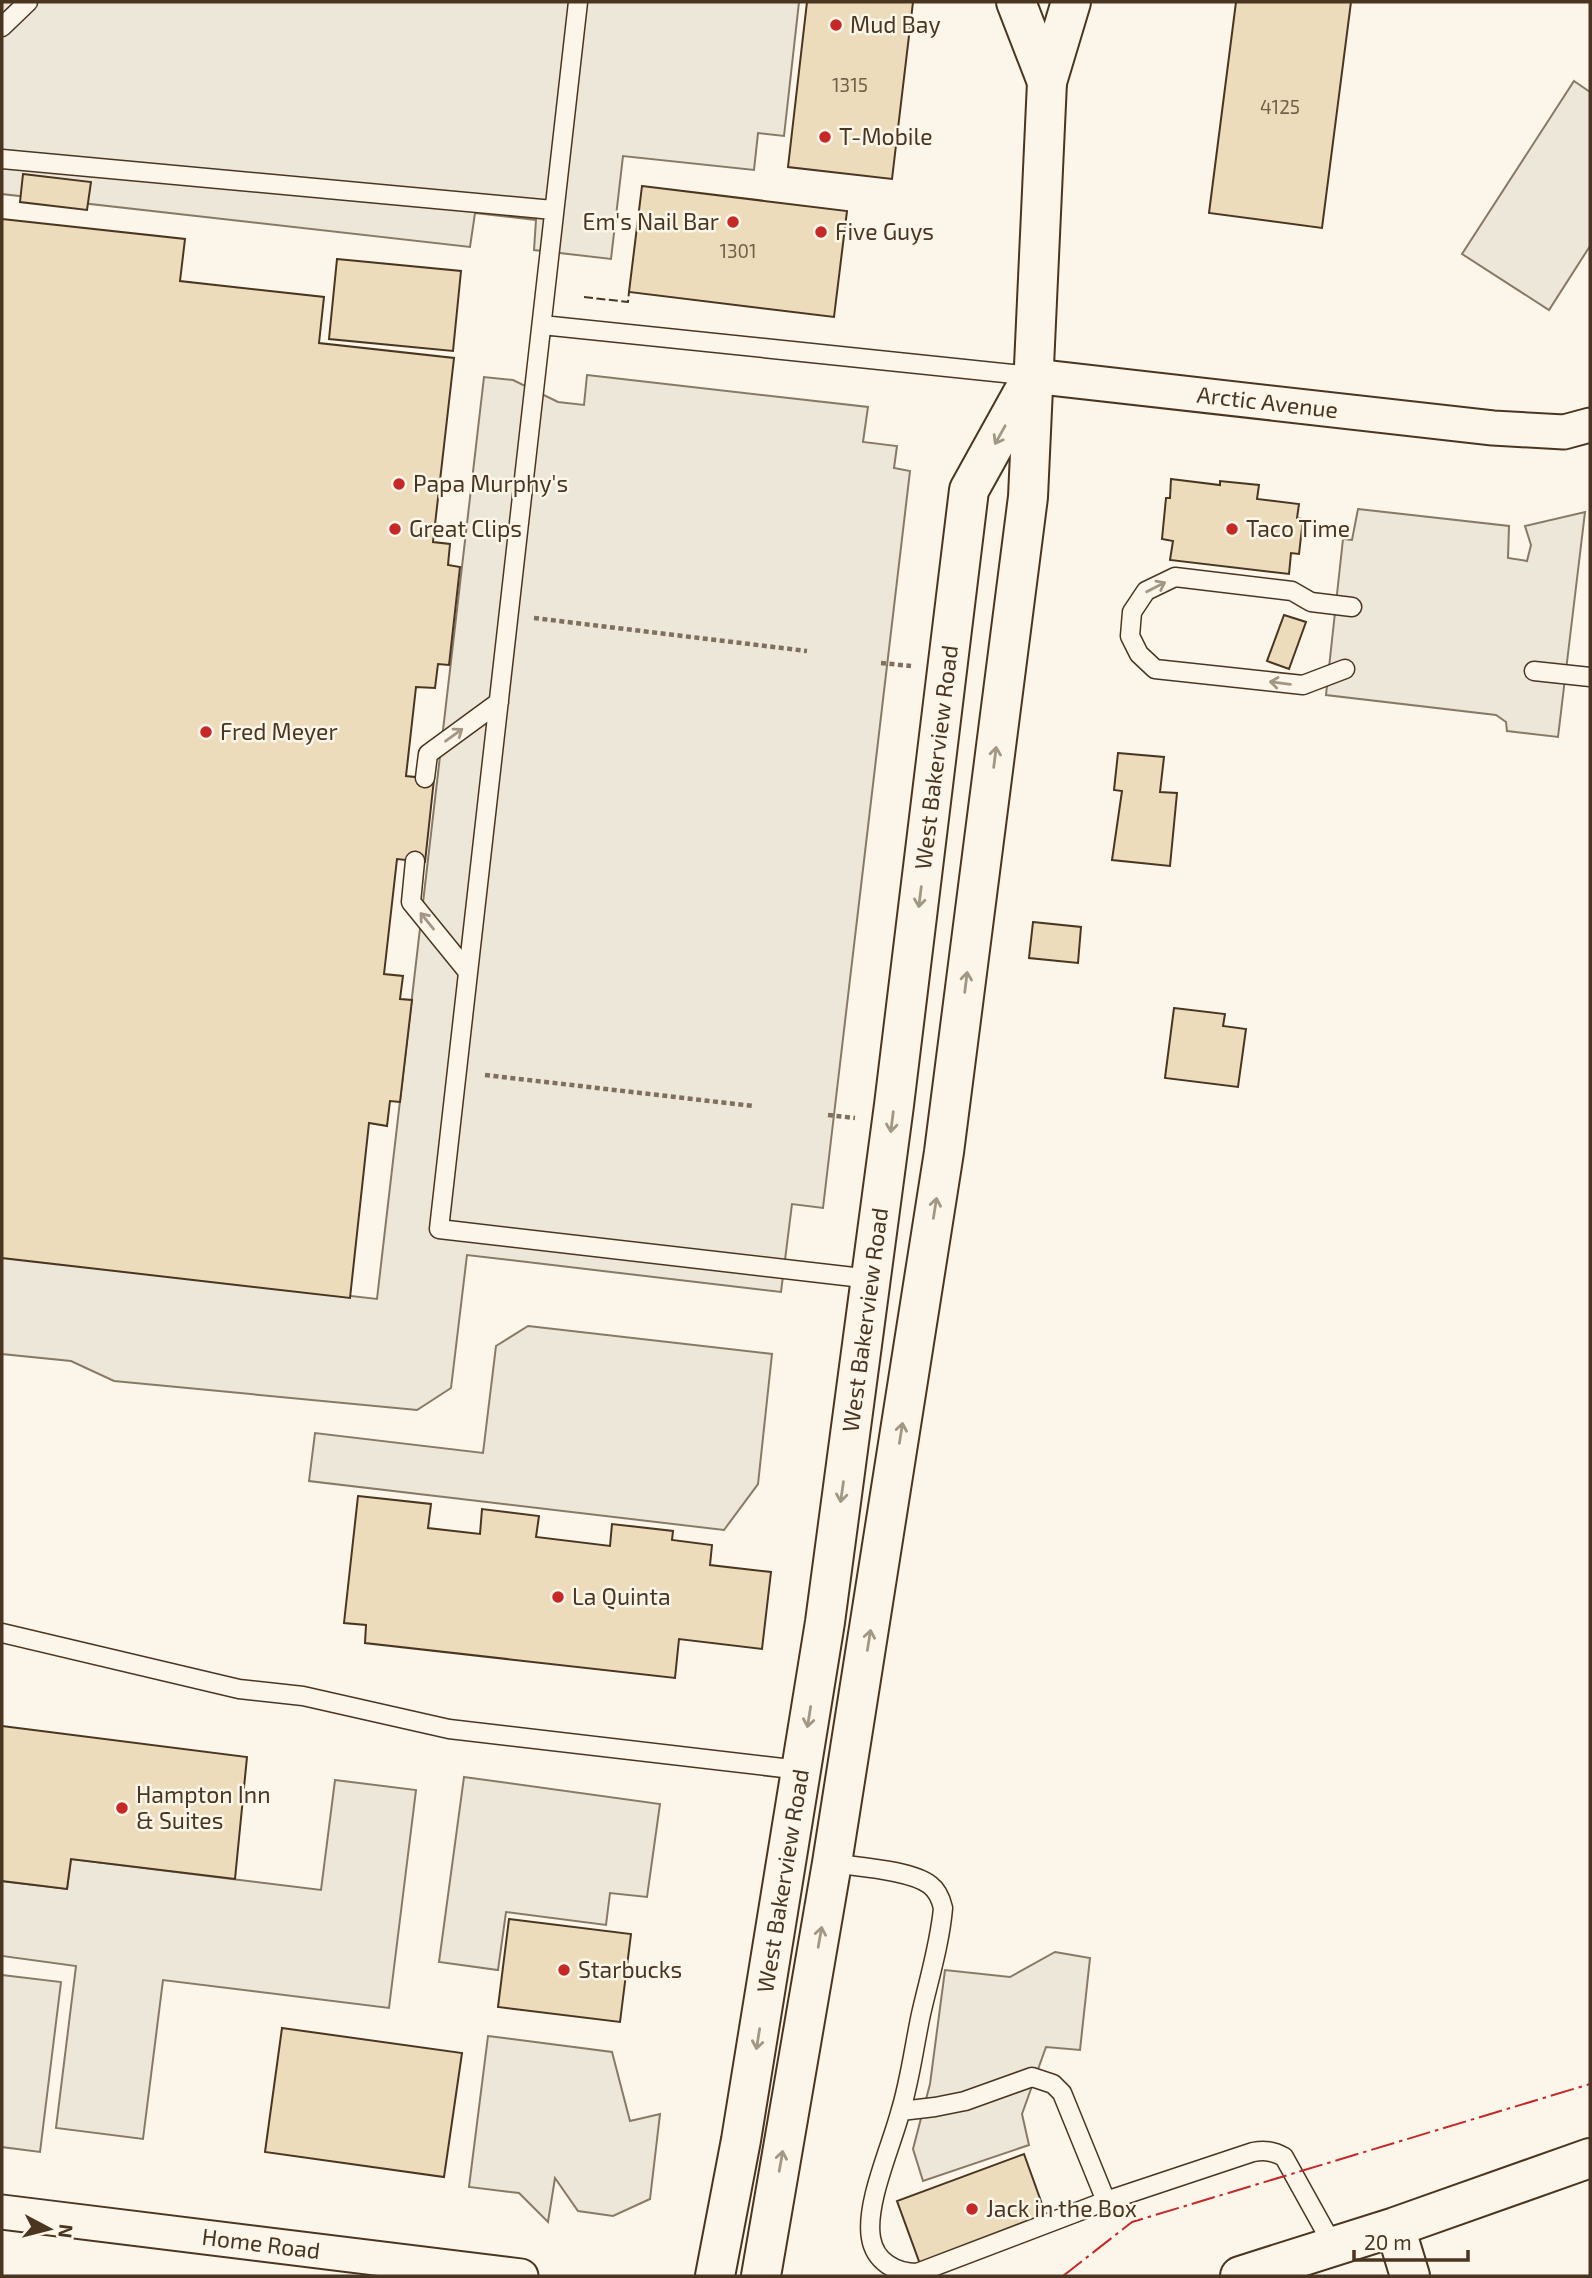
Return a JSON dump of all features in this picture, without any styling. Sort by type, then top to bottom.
[{"type":"main road","name":"West Bakerview Road","points":[[1016,2],[1047,82]]},
{"type":"main road","name":"West Bakerview Road","points":[[761,2276],[832,1863],[944,1152],[1028,497],[1047,82],[1071,2]]},
{"type":"main road","name":"West Bakerview Road","points":[[715,2276],[744,2126],[825,1622],[871,1279],[969,490],[1033,376]]},
{"type":"main road","points":[[871,1279],[890,1309],[872,1442],[883,1548]]},
{"type":"main road","points":[[1240,2276],[1395,2227],[1590,2158]]},
{"type":"main road","points":[[775,2199],[774,2261],[778,2276]]},
{"type":"main road","points":[[1395,2227],[1410,2276]]},
{"type":"street","name":"Arctic Avenue","points":[[1033,376],[1493,428],[1564,432],[1590,425]]},
{"type":"street","name":"Home Road","points":[[2,2211],[521,2276]]},
{"type":"lane","points":[[2,27],[28,2]]},
{"type":"lane","points":[[578,2],[439,1229],[871,1279]]},
{"type":"lane","points":[[2,159],[553,210]]},
{"type":"lane","name":"Arctic Avenue","points":[[542,325],[1033,376]]},
{"type":"lane","points":[[1345,669],[1303,685],[1155,668],[1139,654],[1130,636],[1132,612],[1146,591],[1175,577],[1292,591],[1311,603],[1352,607]]},
{"type":"lane","points":[[1534,671],[1590,677]]},
{"type":"lane","points":[[425,778],[428,754],[499,702]]},
{"type":"lane","points":[[415,861],[411,902],[468,972]]},
{"type":"lane","points":[[2,1633],[239,1689],[303,1696],[449,1729],[800,1770]]},
{"type":"lane","points":[[832,1863],[883,1870],[920,1879],[936,1890],[942,1902],[942,1918],[901,2111],[879,2180],[871,2219],[871,2239],[877,2254],[888,2266],[905,2273],[918,2273],[1106,2200],[1264,2150],[1284,2157],[1334,2247]]},
{"type":"lane","points":[[901,2111],[965,2101],[1032,2077],[1053,2084],[1062,2093],[1106,2200]]},
{"type":"path","points":[[523,617],[807,650]]},
{"type":"path","points":[[881,663],[918,667]]},
{"type":"path","points":[[481,1074],[753,1106]]},
{"type":"path","points":[[828,1115],[861,1118]]},
{"type":"shaded area","points":[[2,2],[799,2],[784,136],[758,133],[754,170],[623,156],[611,259],[534,250],[536,220],[475,213],[470,247],[2,194]]},
{"type":"shaded area","points":[[1574,81],[1590,92],[1590,246],[1549,310],[1462,254]]},
{"type":"shaded area","points":[[587,375],[868,407],[863,442],[897,446],[894,468],[910,471],[823,1208],[792,1204],[781,1292],[467,1255],[451,1388],[417,1410],[114,1381],[71,1361],[2,1354],[2,1256],[377,1299],[484,377],[513,380],[558,402],[584,405]]},
{"type":"shaded area","points":[[1358,509],[1509,526],[1508,558],[1527,561],[1531,545],[1525,526],[1585,512],[1558,737],[1507,731],[1506,722],[1496,715],[1326,695],[1343,539],[1352,540]]},
{"type":"shaded area","points":[[528,1326],[772,1354],[758,1484],[724,1530],[309,1481],[315,1433],[483,1453],[496,1346]]},
{"type":"shaded area","points":[[464,1777],[660,1804],[647,1897],[610,1893],[606,1925],[506,1912],[498,1970],[439,1962]]},
{"type":"shaded area","points":[[335,1780],[416,1790],[389,2008],[163,1980],[143,2139],[56,2128],[76,1966],[2,1956],[2,1881],[67,1889],[71,1859],[321,1890]]},
{"type":"shaded area","points":[[1055,1952],[1090,1958],[1080,2050],[1046,2047],[1022,2114],[1029,2145],[923,2181],[913,2149],[930,2084],[945,1970],[1010,1977]]},
{"type":"shaded area","points":[[2,1975],[61,1982],[40,2152],[2,2147]]},
{"type":"shaded area","points":[[488,2036],[612,2052],[630,2121],[660,2114],[650,2199],[613,2216],[578,2211],[555,2178],[548,2222],[519,2193],[469,2187]]},
{"type":"building","points":[[807,2],[913,2],[892,179],[788,167]]},
{"type":"building","points":[[1236,2],[1351,2],[1322,228],[1209,213]]},
{"type":"building","points":[[23,174],[91,182],[87,210],[20,202]]},
{"type":"building","points":[[642,186],[847,211],[834,317],[629,292]]},
{"type":"building","name":"Fred Meyer","points":[[2,219],[185,239],[180,281],[324,297],[319,343],[454,358],[433,542],[450,544],[448,565],[460,567],[449,665],[438,664],[435,688],[416,687],[406,776],[434,779],[425,862],[397,859],[384,974],[403,976],[400,999],[412,1000],[400,1102],[390,1101],[387,1126],[369,1123],[350,1298],[2,1258]]},
{"type":"building","points":[[337,259],[461,271],[453,351],[329,339]]},
{"type":"building","name":"Taco Time","points":[[1171,479],[1220,485],[1220,481],[1259,485],[1257,499],[1299,504],[1297,518],[1303,519],[1299,554],[1291,553],[1289,574],[1170,560],[1173,541],[1162,539],[1166,498],[1170,498]]},
{"type":"building","points":[[1284,615],[1306,622],[1289,669],[1267,661]]},
{"type":"building","points":[[1118,753],[1164,757],[1160,792],[1177,793],[1170,866],[1112,860],[1122,791],[1114,790]]},
{"type":"building","points":[[1033,922],[1081,927],[1078,963],[1029,958]]},
{"type":"building","points":[[1174,1008],[1225,1014],[1223,1026],[1246,1029],[1238,1087],[1165,1078]]},
{"type":"building","name":"La Quinta","points":[[358,1496],[431,1504],[428,1528],[480,1534],[482,1509],[539,1516],[536,1537],[610,1546],[612,1524],[673,1531],[672,1540],[712,1545],[710,1565],[771,1572],[762,1649],[679,1639],[675,1678],[365,1643],[366,1625],[344,1623]]},
{"type":"building","name":"Hampton Inn & Suites","points":[[2,1726],[247,1757],[235,1879],[71,1859],[67,1889],[2,1881]]},
{"type":"building","name":"Starbucks","points":[[509,1919],[631,1934],[620,2022],[498,2007]]},
{"type":"building","points":[[282,2028],[462,2053],[444,2177],[265,2152]]},
{"type":"building","name":"Jack in the Box","points":[[1024,2154],[1047,2218],[920,2264],[897,2201]]},
{"type":"fence","points":[[584,297],[628,302],[629,292]]},
{"type":"power","points":[[1063,2276],[1132,2222],[1590,2084]]},
{"type":"place","name":"Mud Bay","points":[[836,25]]},
{"type":"place","name":"T-Mobile","points":[[825,137]]},
{"type":"place","name":"Em's Nail Bar","points":[[733,222]]},
{"type":"place","name":"Five Guys","points":[[821,232]]},
{"type":"place","name":"Papa Murphy's","points":[[399,484]]},
{"type":"place","name":"Great Clips","points":[[395,529]]},
{"type":"place","name":"Taco Time","points":[[1232,529]]},
{"type":"place","name":"Fred Meyer","points":[[206,732]]},
{"type":"place","name":"La Quinta","points":[[558,1597]]},
{"type":"place","name":"Hampton Inn & Suites","points":[[122,1808]]},
{"type":"place","name":"Starbucks","points":[[564,1970]]},
{"type":"place","name":"Jack in the Box","points":[[972,2209]]}]
